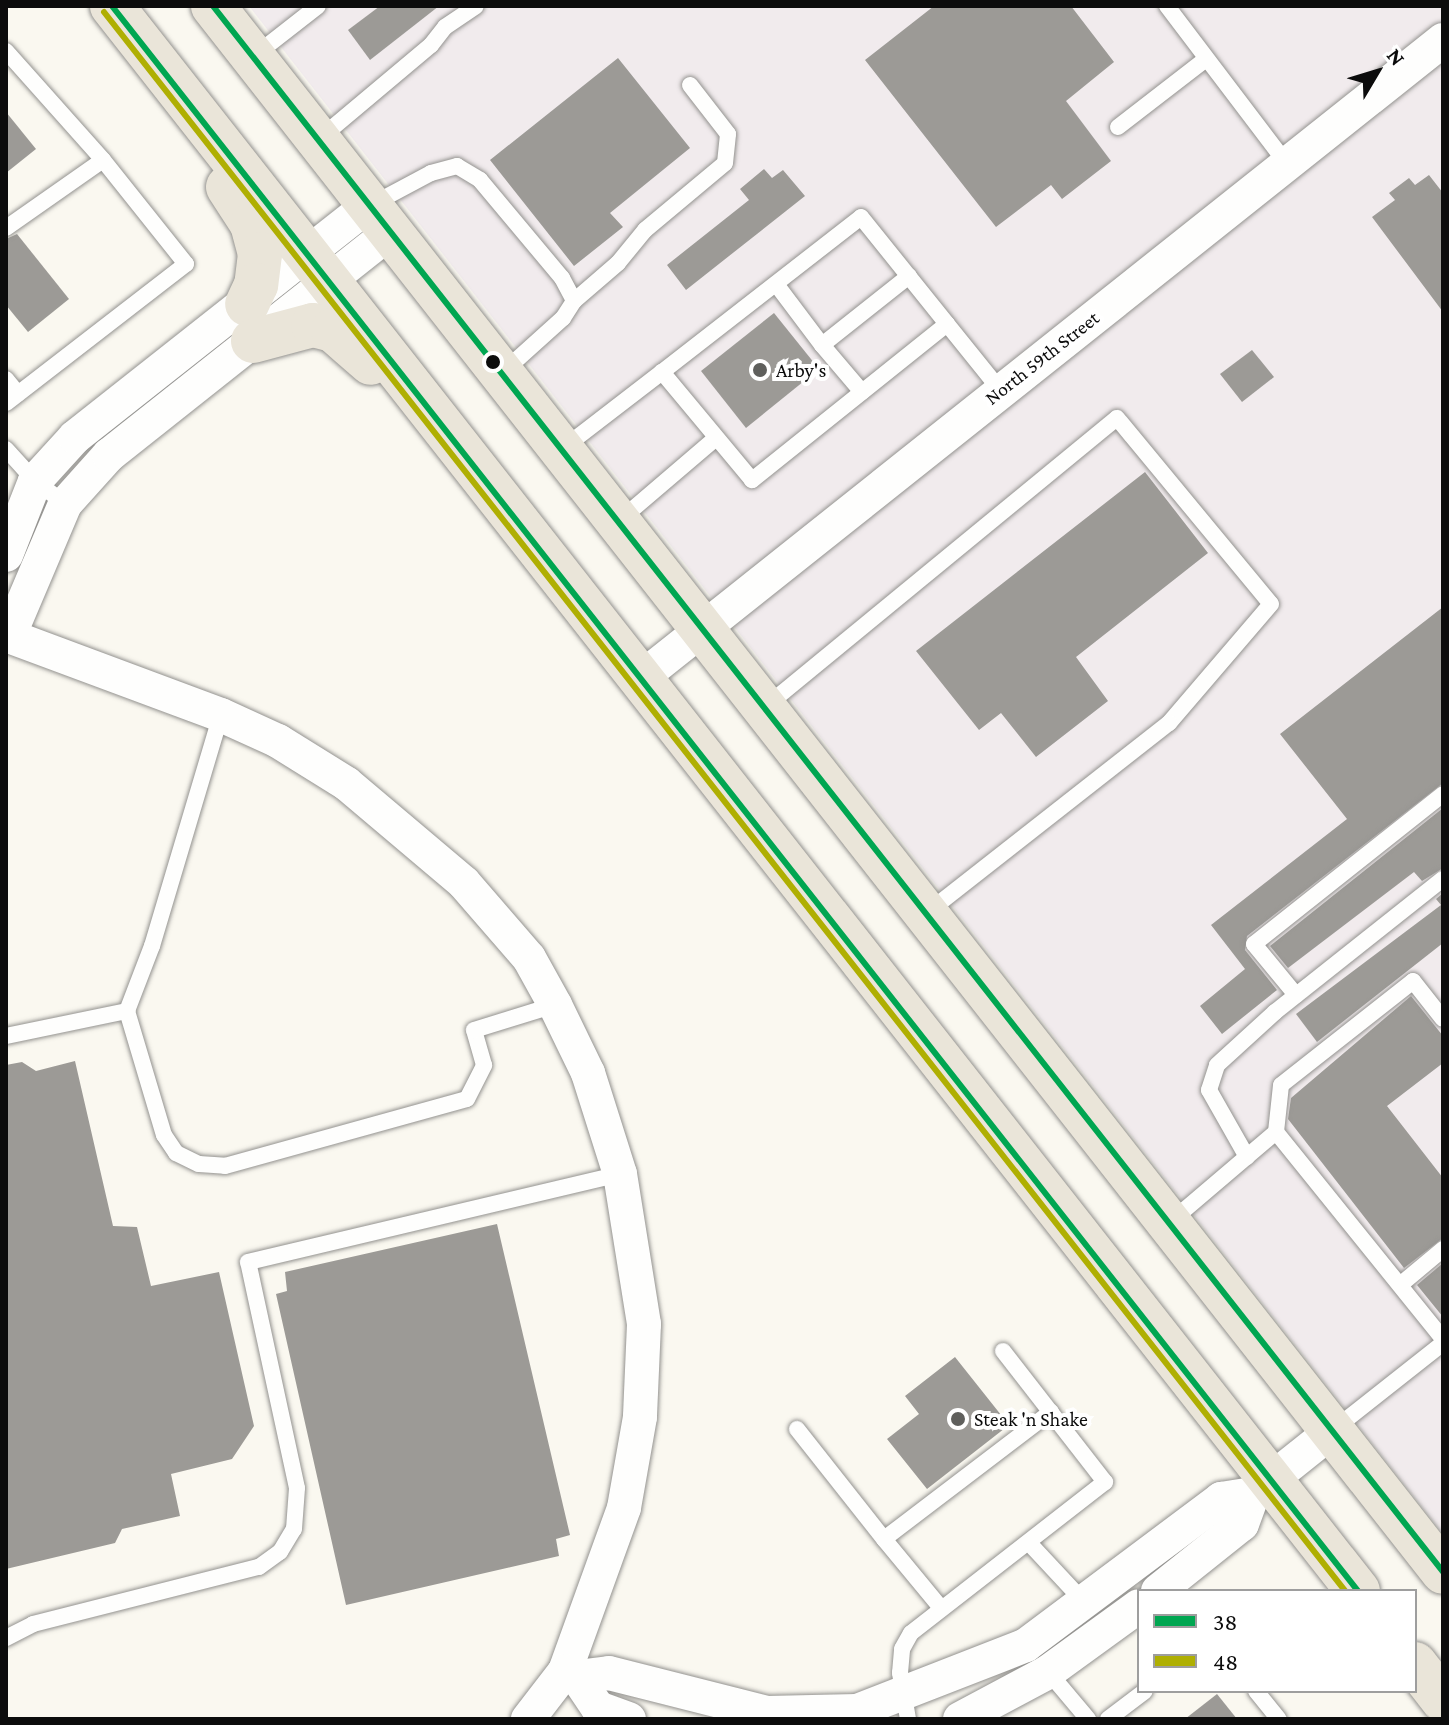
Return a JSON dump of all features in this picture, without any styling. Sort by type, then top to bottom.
[{"type":"main road","points":[[112,6],[641,678],[1261,1487],[1356,1589]]},
{"type":"main road","points":[[213,6],[1443,1572]]},
{"type":"main road","points":[[174,86],[252,224],[260,254],[250,322],[286,328],[313,325],[333,330],[397,392],[434,415]]},
{"type":"main road","points":[[1417,1667],[1443,1700]]},
{"type":"street","name":"North 59th Street","points":[[641,678],[1443,40]]},
{"type":"street","points":[[380,219],[250,322],[109,455],[65,504],[8,636],[221,715],[336,777],[406,829],[504,926],[555,1005],[588,1073],[620,1174],[644,1324],[640,1417],[624,1508],[571,1674],[528,1719]]},
{"type":"street","points":[[6,555],[35,481],[75,437],[250,322]]},
{"type":"street","points":[[571,1674],[609,1673],[767,1713],[905,1708],[1026,1645],[1086,1604],[1221,1499],[1261,1487],[1332,1431]]},
{"type":"street","points":[[1161,1589],[1242,1524],[1261,1487]]},
{"type":"street","points":[[960,1719],[1048,1672],[1137,1607]]},
{"type":"street","points":[[571,1674],[598,1708],[629,1719]]},
{"type":"lane","points":[[253,57],[318,6]]},
{"type":"lane","points":[[318,140],[431,45],[445,27],[476,6]]},
{"type":"lane","points":[[1167,6],[1287,164]]},
{"type":"lane","points":[[6,51],[103,160],[186,264],[12,398],[6,379]]},
{"type":"lane","points":[[1118,127],[1206,59]]},
{"type":"lane","points":[[502,373],[563,318],[574,301],[618,263],[645,230],[725,163],[728,134],[690,85]]},
{"type":"lane","points":[[6,228],[103,160]]},
{"type":"lane","points":[[380,219],[431,173],[457,166],[480,180],[562,278],[574,301]]},
{"type":"lane","points":[[562,449],[861,217],[1001,391]]},
{"type":"lane","points":[[822,345],[909,276]]},
{"type":"lane","points":[[776,284],[862,392]]},
{"type":"lane","points":[[662,372],[752,480],[947,324]]},
{"type":"lane","points":[[765,707],[1117,418],[1271,604],[1169,723],[927,913]]},
{"type":"lane","points":[[618,521],[716,438]]},
{"type":"lane","points":[[6,449],[35,481],[65,504]]},
{"type":"lane","points":[[221,715],[127,1011],[164,1135],[176,1153],[199,1164],[225,1166],[467,1099],[484,1065],[474,1030],[555,1005]]},
{"type":"lane","points":[[1296,995],[1254,944],[1443,794]]},
{"type":"lane","points":[[1247,1157],[1209,1090],[1217,1065],[1296,995],[1443,879]]},
{"type":"lane","points":[[1169,1223],[1276,1132],[1281,1085],[1413,981],[1443,1019]]},
{"type":"lane","points":[[6,1036],[127,1011]]},
{"type":"lane","points":[[1276,1132],[1443,1341],[1332,1431]]},
{"type":"lane","points":[[6,1638],[33,1624],[259,1567],[280,1552],[294,1529],[297,1488],[248,1262],[620,1174]]},
{"type":"lane","points":[[1400,1285],[1443,1249]]},
{"type":"lane","points":[[905,1708],[902,1649],[911,1633],[1030,1544],[1105,1482],[1003,1351]]},
{"type":"lane","points":[[884,1539],[1051,1412]]},
{"type":"lane","points":[[797,1429],[941,1608]]},
{"type":"lane","points":[[1030,1544],[1086,1604]]},
{"type":"lane","points":[[1026,1645],[1088,1719]]},
{"type":"lane","points":[[1108,1719],[1142,1693]]},
{"type":"lane","points":[[1258,1693],[1279,1719]]},
{"type":"shaded area","points":[[249,6],[1443,6],[1443,1534]]},
{"type":"building","points":[[380,6],[439,6],[370,60],[348,30]]},
{"type":"building","points":[[934,6],[1071,6],[1114,62],[1066,101],[1111,161],[1062,199],[1051,185],[996,227],[865,60]]},
{"type":"building","points":[[618,58],[690,148],[610,213],[623,227],[574,266],[490,160]]},
{"type":"building","points":[[6,112],[36,149],[6,173]]},
{"type":"building","points":[[764,169],[772,178],[783,170],[805,196],[686,290],[667,265],[749,200],[740,189]]},
{"type":"building","points":[[1429,175],[1443,193],[1443,312],[1372,217],[1395,200],[1389,193],[1409,178],[1415,185]]},
{"type":"building","points":[[17,234],[69,299],[28,332],[6,305],[6,239]]},
{"type":"building","name":"Arby's","points":[[774,313],[819,369],[746,428],[701,371]]},
{"type":"building","points":[[1252,350],[1274,377],[1242,402],[1220,374]]},
{"type":"building","points":[[1145,472],[1208,553],[1076,657],[1108,701],[1036,757],[1001,713],[979,730],[916,651]]},
{"type":"building","points":[[1443,607],[1443,783],[1247,936],[1245,950],[1277,990],[1222,1034],[1200,1006],[1245,969],[1211,925],[1347,819],[1280,734]]},
{"type":"building","points":[[1443,808],[1443,868],[1422,881],[1414,872],[1288,968],[1270,946]]},
{"type":"building","points":[[1443,893],[1443,943],[1317,1042],[1296,1014],[1441,905],[1436,899]]},
{"type":"building","points":[[1411,996],[1443,1036],[1443,1063],[1387,1106],[1443,1178],[1443,1238],[1404,1268],[1288,1119],[1291,1098]]},
{"type":"building","points":[[75,1061],[113,1226],[137,1227],[151,1286],[219,1272],[254,1426],[232,1459],[171,1474],[180,1516],[122,1529],[115,1543],[6,1569],[6,1065],[22,1062],[36,1071]]},
{"type":"building","points":[[497,1224],[570,1535],[556,1539],[559,1556],[346,1605],[276,1294],[287,1291],[285,1272]]},
{"type":"building","points":[[1443,1263],[1443,1317],[1417,1285]]},
{"type":"building","name":"Steak 'n Shake","points":[[955,1357],[1009,1425],[927,1489],[887,1439],[919,1414],[905,1396]]},
{"type":"building","points":[[1217,1694],[1237,1719],[1185,1719]]},
{"type":"transit line","name":"38","points":[[112,6],[1356,1589]]},
{"type":"transit line","name":"38","points":[[213,6],[1443,1572]]},
{"type":"transit line","name":"48","points":[[104,12],[1343,1589]]},
{"type":"place","name":"Arby's","points":[[760,370]]},
{"type":"place","name":"Steak 'n Shake","points":[[958,1419]]}]
